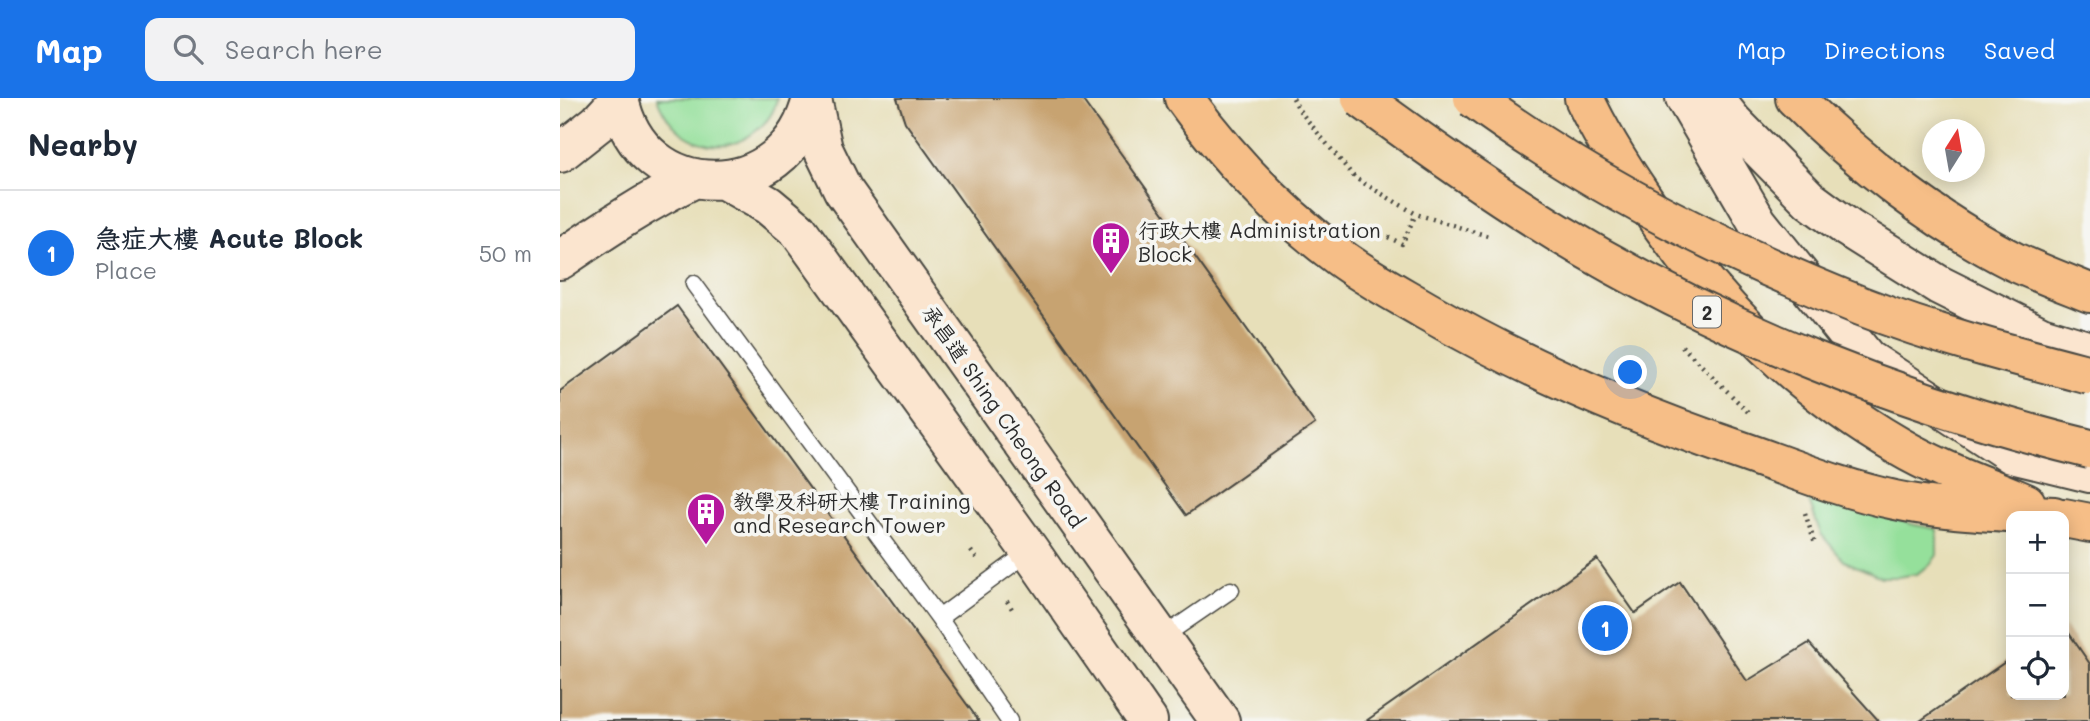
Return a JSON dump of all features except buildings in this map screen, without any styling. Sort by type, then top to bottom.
[{"type":"highway","points":[[1184,98],[1246,173],[1286,212],[1339,257],[1461,331],[1626,408],[1705,439],[1861,492],[1915,504],[2006,512]]},
{"type":"highway","name":"2","points":[[1360,98],[1487,187],[1558,232],[1618,267],[1728,322],[1868,380],[1999,424],[2090,449]]},
{"type":"highway","points":[[1473,98],[1560,157],[1616,190],[1678,223],[1779,270],[1875,310],[1993,348],[2090,375]]},
{"type":"highway","points":[[1584,98],[1614,156],[1689,263],[1727,309],[1781,362],[1830,401],[1900,447],[2043,511]]},
{"type":"highway","points":[[1795,98],[1853,153],[1917,202],[1969,236],[2015,261],[2090,293]]},
{"type":"highway","points":[[2069,519],[2090,523]]},
{"type":"main road","name":"承昌道 Shing Cheong Road","points":[[560,260],[656,197],[710,179],[749,175],[775,161],[795,141],[808,114],[812,98]]},
{"type":"main road","name":"承昌道 Shing Cheong Road","points":[[812,98],[823,149],[843,190],[1220,721]]},
{"type":"main road","points":[[1685,98],[1758,223],[1867,359],[2012,454],[2090,473]]},
{"type":"main road","points":[[1714,98],[1733,122],[1810,200],[1848,228],[1938,285],[2041,337],[2090,351]]},
{"type":"main road","points":[[560,153],[598,123],[619,99],[632,132],[642,147],[655,159],[674,171],[710,179],[768,205],[799,230],[1030,551],[1148,721]]},
{"type":"lane","points":[[694,284],[939,618],[1009,721]]},
{"type":"lane","points":[[939,618],[1030,551]]},
{"type":"lane","points":[[1161,638],[1231,590]]},
{"type":"path","points":[[1388,237],[1402,244],[1416,214]]},
{"type":"green space","points":[[657,98],[777,98],[770,116],[757,130],[743,140],[728,145],[713,145],[699,142],[674,126]]},
{"type":"green space","points":[[1806,493],[1937,529],[1937,555],[1930,565],[1916,574],[1899,577],[1881,577],[1844,561],[1821,534]]},
{"type":"place","name":"行政大樓 Administration Block","points":[[1111,275]]},
{"type":"place","name":"教學及科研大樓 Training and Research Tower","points":[[706,546]]},
{"type":"place","name":"急症大樓 Acute Block","points":[[1605,628]]}]
